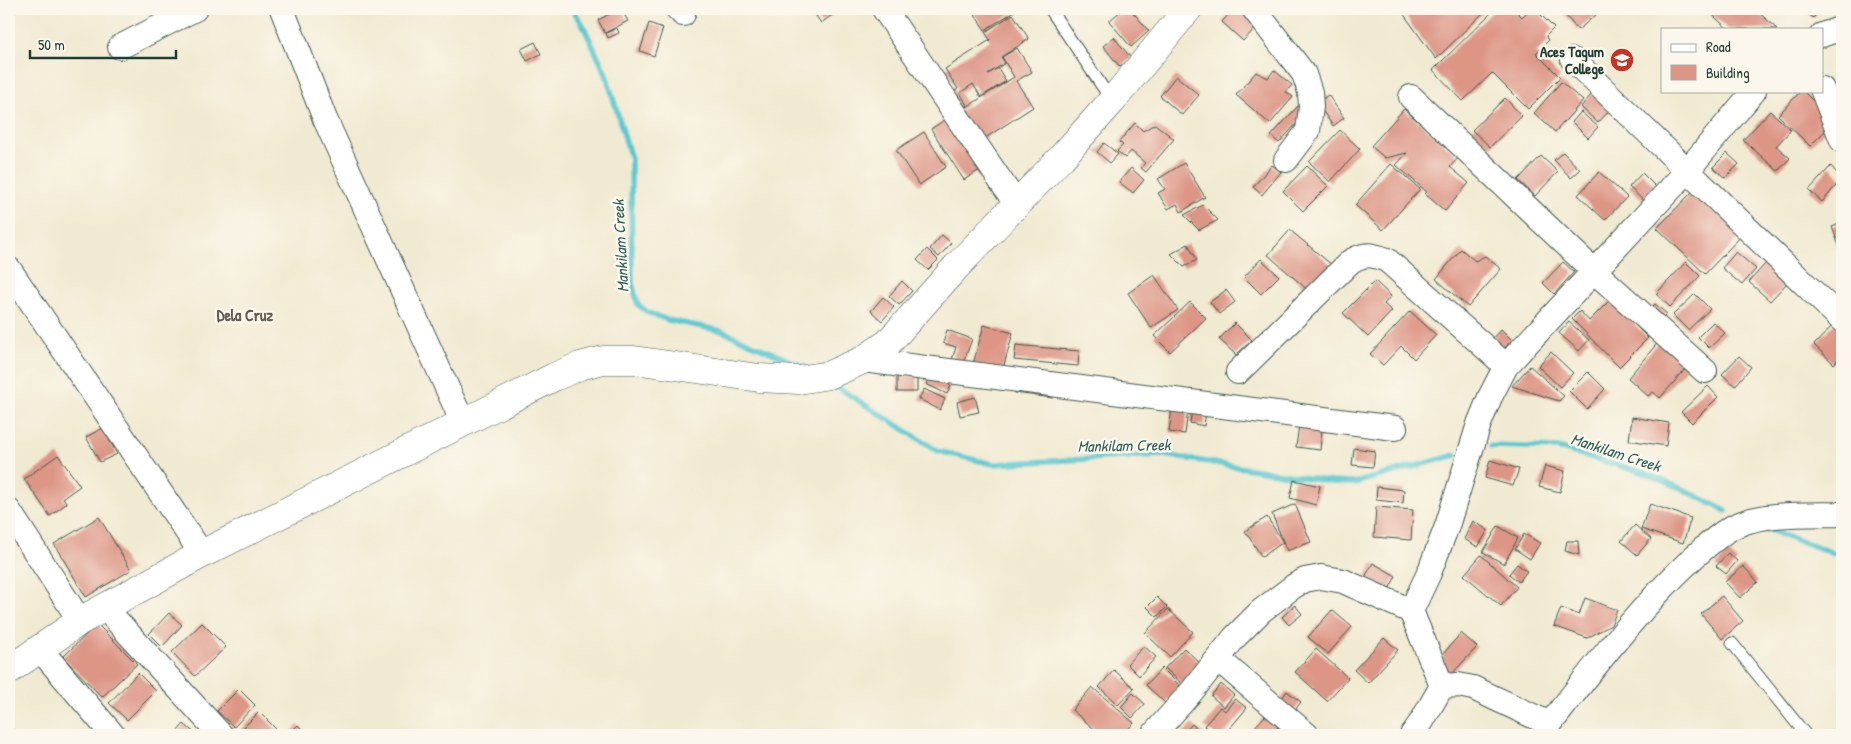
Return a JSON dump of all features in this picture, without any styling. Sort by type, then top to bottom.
[{"type":"street","points":[[120,47],[195,9]]},
{"type":"street","points":[[282,9],[325,119],[463,423]]},
{"type":"street","points":[[884,9],[1017,205]]},
{"type":"street","points":[[9,670],[80,622],[202,554],[554,377],[580,366],[603,360],[634,360],[759,378],[799,380],[829,375],[864,360],[888,343],[957,266],[1017,205],[1112,101],[1187,9]]},
{"type":"street","points":[[1254,9],[1304,74],[1310,92],[1312,107],[1308,131],[1286,160]]},
{"type":"street","points":[[1824,34],[1842,28]]},
{"type":"street","points":[[1574,60],[1686,171],[1842,320]]},
{"type":"street","points":[[1411,611],[1429,573],[1447,526],[1479,424],[1506,366],[1686,171],[1753,92]]},
{"type":"street","points":[[1823,92],[1842,140]]},
{"type":"street","points":[[1411,97],[1594,271],[1705,371]]},
{"type":"street","points":[[1238,372],[1351,261],[1362,255],[1373,255],[1387,260],[1506,366]]},
{"type":"street","points":[[9,269],[202,554]]},
{"type":"street","points":[[864,360],[1395,428]]},
{"type":"street","points":[[9,511],[80,622]]},
{"type":"street","points":[[1442,686],[1458,685],[1473,688],[1548,730],[1624,631],[1676,574],[1721,534],[1737,525],[1766,517],[1842,514]]},
{"type":"street","points":[[1153,735],[1235,637],[1261,611],[1294,586],[1305,580],[1321,576],[1343,581],[1411,611],[1442,686]]},
{"type":"street","points":[[105,608],[220,735]]},
{"type":"street","points":[[39,648],[113,735]]},
{"type":"street","points":[[1218,659],[1307,735]]},
{"type":"street","points":[[1412,735],[1442,686]]},
{"type":"lane","points":[[1050,9],[1112,101]]},
{"type":"lane","points":[[1732,644],[1806,735]]},
{"type":"building","points":[[621,9],[628,21],[605,33],[598,20]]},
{"type":"building","points":[[811,9],[841,9],[821,23]]},
{"type":"building","points":[[971,9],[1018,9],[985,30]]},
{"type":"building","points":[[1123,9],[1130,9],[1149,31],[1131,47],[1109,21]]},
{"type":"building","points":[[1221,9],[1246,9],[1261,22],[1243,41],[1222,22],[1228,15]]},
{"type":"building","points":[[1400,9],[1487,9],[1436,59]]},
{"type":"building","points":[[1495,9],[1514,9],[1522,17],[1530,9],[1535,9],[1554,28],[1546,36],[1548,41],[1536,53],[1560,77],[1528,109],[1492,73],[1463,101],[1433,70]]},
{"type":"building","points":[[1560,9],[1603,9],[1578,30]]},
{"type":"building","points":[[1706,9],[1755,9],[1776,28],[1727,28]]},
{"type":"building","points":[[1803,9],[1822,9],[1813,18]]},
{"type":"building","points":[[1013,14],[1029,39],[1001,57],[1005,63],[988,74],[998,68],[1006,81],[981,97],[973,84],[960,93],[967,105],[955,113],[945,98],[958,89],[945,69],[990,40],[985,32]]},
{"type":"building","points":[[649,23],[663,28],[654,56],[640,51]]},
{"type":"building","points":[[617,28],[619,33],[608,38],[606,33]]},
{"type":"building","points":[[1114,37],[1131,58],[1120,67],[1103,46]]},
{"type":"building","points":[[535,42],[541,54],[527,61],[521,49]]},
{"type":"building","points":[[1017,48],[1032,72],[1016,81],[1033,107],[979,142],[959,112],[1014,77],[1002,57]]},
{"type":"building","points":[[1274,70],[1292,85],[1286,92],[1293,97],[1270,124],[1236,95],[1256,72],[1268,78]]},
{"type":"building","points":[[1176,76],[1199,95],[1182,115],[1160,96]]},
{"type":"building","points":[[1561,82],[1583,101],[1555,132],[1534,113]]},
{"type":"building","points":[[1800,92],[1804,92],[1834,122],[1810,146],[1778,115]]},
{"type":"building","points":[[1592,94],[1610,110],[1598,123],[1581,107]]},
{"type":"building","points":[[1328,95],[1344,118],[1333,126],[1317,103]]},
{"type":"building","points":[[1505,98],[1522,116],[1490,147],[1472,130]]},
{"type":"building","points":[[1298,106],[1306,113],[1279,143],[1271,136]]},
{"type":"building","points":[[1404,109],[1459,157],[1450,167],[1469,183],[1445,211],[1425,194],[1427,192],[1396,165],[1407,153],[1385,158],[1371,146]]},
{"type":"building","points":[[1770,111],[1791,130],[1776,146],[1790,158],[1778,171],[1743,140]]},
{"type":"building","points":[[1581,112],[1598,127],[1588,138],[1572,122]]},
{"type":"building","points":[[949,117],[983,168],[964,180],[931,129]]},
{"type":"building","points":[[1135,123],[1143,131],[1155,124],[1174,139],[1146,172],[1141,168],[1145,163],[1131,151],[1125,158],[1117,151],[1123,145],[1119,142]]},
{"type":"building","points":[[1340,130],[1360,149],[1330,182],[1309,162]]},
{"type":"building","points":[[924,132],[946,167],[919,185],[896,150]]},
{"type":"building","points":[[1104,143],[1118,154],[1110,163],[1097,152]]},
{"type":"building","points":[[1563,152],[1580,170],[1571,178],[1554,160]]},
{"type":"building","points":[[1727,153],[1739,164],[1725,178],[1713,167]]},
{"type":"building","points":[[1541,156],[1558,172],[1535,196],[1518,180]]},
{"type":"building","points":[[1184,163],[1205,197],[1181,212],[1177,204],[1168,209],[1158,193],[1165,189],[1158,179]]},
{"type":"building","points":[[1391,164],[1420,189],[1383,230],[1355,205]]},
{"type":"building","points":[[1272,165],[1281,172],[1262,195],[1253,187]]},
{"type":"building","points":[[1307,166],[1328,186],[1303,211],[1283,191]]},
{"type":"building","points":[[1831,166],[1842,179],[1822,202],[1809,190]]},
{"type":"building","points":[[1131,168],[1144,180],[1133,193],[1119,182]]},
{"type":"building","points":[[1599,172],[1627,197],[1605,220],[1578,195]]},
{"type":"building","points":[[1642,173],[1658,189],[1646,203],[1629,187]]},
{"type":"building","points":[[1697,187],[1745,232],[1705,274],[1657,228]]},
{"type":"building","points":[[1203,205],[1218,220],[1199,230],[1184,215]]},
{"type":"building","points":[[1842,223],[1842,254],[1832,227]]},
{"type":"building","points":[[1290,230],[1333,266],[1310,292],[1268,255]]},
{"type":"building","points":[[942,235],[951,243],[939,257],[930,249]]},
{"type":"building","points":[[1188,244],[1197,260],[1184,267],[1171,254]]},
{"type":"building","points":[[927,249],[938,260],[928,270],[917,260]]},
{"type":"building","points":[[1461,249],[1475,261],[1485,256],[1501,269],[1468,307],[1436,279]]},
{"type":"building","points":[[1736,252],[1756,269],[1742,285],[1722,268]]},
{"type":"building","points":[[1261,259],[1279,276],[1261,294],[1244,277]]},
{"type":"building","points":[[1563,262],[1574,272],[1554,294],[1543,283]]},
{"type":"building","points":[[1686,262],[1700,276],[1670,307],[1656,294]]},
{"type":"building","points":[[1766,263],[1788,282],[1770,301],[1749,282]]},
{"type":"building","points":[[1154,275],[1178,310],[1151,328],[1128,293]]},
{"type":"building","points":[[902,281],[912,291],[899,305],[889,296]]},
{"type":"building","points":[[1375,281],[1391,296],[1384,304],[1392,311],[1368,337],[1343,313]]},
{"type":"building","points":[[1226,290],[1235,302],[1219,314],[1210,302]]},
{"type":"building","points":[[1695,294],[1710,309],[1688,330],[1673,315]]},
{"type":"building","points":[[883,297],[894,307],[882,321],[871,311]]},
{"type":"building","points":[[1610,300],[1648,338],[1619,367],[1572,319],[1580,311],[1589,321]]},
{"type":"building","points":[[1190,302],[1206,318],[1170,352],[1154,336]]},
{"type":"building","points":[[1655,304],[1667,314],[1662,319],[1650,309]]},
{"type":"building","points":[[1410,311],[1436,335],[1414,359],[1401,346],[1383,365],[1370,354]]},
{"type":"building","points":[[1569,322],[1589,340],[1579,351],[1559,333]]},
{"type":"building","points":[[1713,322],[1725,333],[1709,348],[1698,337]]},
{"type":"building","points":[[1235,323],[1252,340],[1236,355],[1219,339]]},
{"type":"building","points":[[1835,323],[1842,330],[1842,355],[1834,364],[1814,345]]},
{"type":"building","points":[[984,325],[1013,333],[1002,372],[973,364]]},
{"type":"building","points":[[1501,329],[1512,340],[1503,350],[1491,340]]},
{"type":"building","points":[[947,330],[972,339],[962,367],[951,363],[956,347],[943,343]]},
{"type":"building","points":[[1660,340],[1689,365],[1660,398],[1653,392],[1648,396],[1628,378]]},
{"type":"building","points":[[1016,345],[1079,351],[1078,366],[1014,360]]},
{"type":"building","points":[[1551,352],[1573,373],[1560,387],[1538,366]]},
{"type":"building","points":[[1739,356],[1751,367],[1735,386],[1722,374]]},
{"type":"building","points":[[1530,366],[1564,396],[1559,401],[1512,386]]},
{"type":"building","points":[[1588,372],[1605,389],[1587,409],[1569,391]]},
{"type":"building","points":[[931,375],[951,386],[947,394],[926,384]]},
{"type":"building","points":[[897,376],[917,376],[917,392],[897,392]]},
{"type":"building","points":[[1016,386],[1052,392],[1053,398],[1015,393]]},
{"type":"building","points":[[1708,386],[1718,397],[1692,423],[1681,412]]},
{"type":"building","points":[[924,389],[945,399],[940,410],[919,399]]},
{"type":"building","points":[[975,397],[979,412],[960,416],[957,402]]},
{"type":"building","points":[[1172,407],[1188,410],[1185,434],[1169,432]]},
{"type":"building","points":[[1192,409],[1206,411],[1204,426],[1190,423]]},
{"type":"building","points":[[1632,417],[1669,423],[1666,446],[1629,440]]},
{"type":"building","points":[[1299,425],[1322,428],[1320,450],[1296,447]]},
{"type":"building","points":[[103,428],[117,454],[100,462],[86,437]]},
{"type":"building","points":[[1354,448],[1375,451],[1373,467],[1352,465]]},
{"type":"building","points":[[58,455],[80,486],[63,498],[67,503],[50,516],[24,479]]},
{"type":"building","points":[[1490,460],[1519,469],[1513,486],[1485,478]]},
{"type":"building","points":[[1545,466],[1565,471],[1560,492],[1539,487]]},
{"type":"building","points":[[1294,480],[1320,486],[1316,505],[1290,498]]},
{"type":"building","points":[[1377,487],[1404,490],[1403,503],[1376,500]]},
{"type":"building","points":[[1295,504],[1311,542],[1287,551],[1272,514]]},
{"type":"building","points":[[1650,504],[1691,518],[1683,543],[1641,529]]},
{"type":"building","points":[[1376,507],[1413,510],[1411,540],[1374,537]]},
{"type":"building","points":[[99,517],[131,570],[86,597],[54,544]]},
{"type":"building","points":[[1267,517],[1283,542],[1262,557],[1245,531]]},
{"type":"building","points":[[1473,521],[1488,530],[1478,547],[1464,539]]},
{"type":"building","points":[[1635,525],[1651,539],[1637,555],[1621,541]]},
{"type":"building","points":[[1498,526],[1518,538],[1504,564],[1483,552]]},
{"type":"building","points":[[1524,534],[1540,543],[1530,559],[1515,549]]},
{"type":"building","points":[[1567,541],[1578,541],[1579,555],[1565,551]]},
{"type":"building","points":[[1728,553],[1737,561],[1726,574],[1716,566]]},
{"type":"building","points":[[1481,555],[1517,587],[1501,606],[1464,575]]},
{"type":"building","points":[[1373,563],[1396,576],[1388,591],[1365,577]]},
{"type":"building","points":[[1517,564],[1527,571],[1519,582],[1509,574]]},
{"type":"building","points":[[1743,566],[1758,582],[1740,598],[1725,582]]},
{"type":"building","points":[[1722,596],[1743,621],[1722,639],[1701,614]]},
{"type":"building","points":[[1157,597],[1167,607],[1157,617],[1147,607]]},
{"type":"building","points":[[1585,598],[1617,610],[1611,625],[1587,638],[1554,626],[1561,608],[1579,615]]},
{"type":"building","points":[[1295,605],[1302,614],[1289,625],[1282,617]]},
{"type":"building","points":[[1168,609],[1193,632],[1170,657],[1145,633]]},
{"type":"building","points":[[1332,610],[1352,627],[1328,654],[1308,637]]},
{"type":"building","points":[[169,613],[182,625],[162,647],[149,634]]},
{"type":"building","points":[[202,623],[226,647],[195,676],[172,652]]},
{"type":"building","points":[[97,624],[137,664],[102,697],[63,657]]},
{"type":"building","points":[[1461,633],[1477,647],[1448,678],[1442,655]]},
{"type":"building","points":[[1384,638],[1398,650],[1368,683],[1354,670]]},
{"type":"building","points":[[1144,646],[1156,657],[1139,676],[1127,664]]},
{"type":"building","points":[[1184,648],[1201,664],[1182,684],[1165,668]]},
{"type":"building","points":[[1316,649],[1348,678],[1327,701],[1295,672]]},
{"type":"building","points":[[1162,668],[1181,687],[1165,703],[1146,685]]},
{"type":"building","points":[[1114,670],[1134,688],[1118,705],[1099,687]]},
{"type":"building","points":[[138,673],[156,691],[127,720],[109,703]]},
{"type":"building","points":[[1221,684],[1234,695],[1224,707],[1211,696]]},
{"type":"building","points":[[1092,687],[1134,723],[1123,735],[1101,735],[1072,710]]},
{"type":"building","points":[[239,689],[255,705],[234,727],[217,711]]},
{"type":"building","points":[[1287,691],[1301,702],[1292,714],[1278,704]]},
{"type":"building","points":[[1133,693],[1145,704],[1132,718],[1121,707]]},
{"type":"building","points":[[1235,699],[1247,708],[1224,735],[1215,735],[1204,726],[1220,707],[1225,711]]},
{"type":"building","points":[[259,712],[278,731],[274,735],[236,735]]},
{"type":"building","points":[[1267,714],[1279,726],[1271,735],[1251,735],[1249,733]]},
{"type":"building","points":[[184,724],[197,735],[174,735]]},
{"type":"building","points":[[1192,724],[1205,735],[1182,735]]},
{"type":"building","points":[[298,725],[308,735],[288,735]]},
{"type":"building","points":[[1279,727],[1288,735],[1272,735]]},
{"type":"waterway","name":"Mankilam Creek","points":[[572,9],[582,23],[606,74],[631,159],[632,283],[638,305],[649,313],[668,320],[722,331],[807,368]]},
{"type":"waterway","name":"Mankilam Creek","points":[[837,387],[938,451],[993,464],[1164,455],[1332,482],[1354,483],[1456,455]]},
{"type":"waterway","name":"Mankilam Creek","points":[[1491,446],[1558,448],[1645,473],[1685,490],[1726,511]]},
{"type":"waterway","name":"Mankilam Creek","points":[[1766,529],[1842,556]]},
{"type":"place","name":"Aces Tagum College","points":[[1622,60]]},
{"type":"district","name":"Dela Cruz","points":[[245,315]]}]
